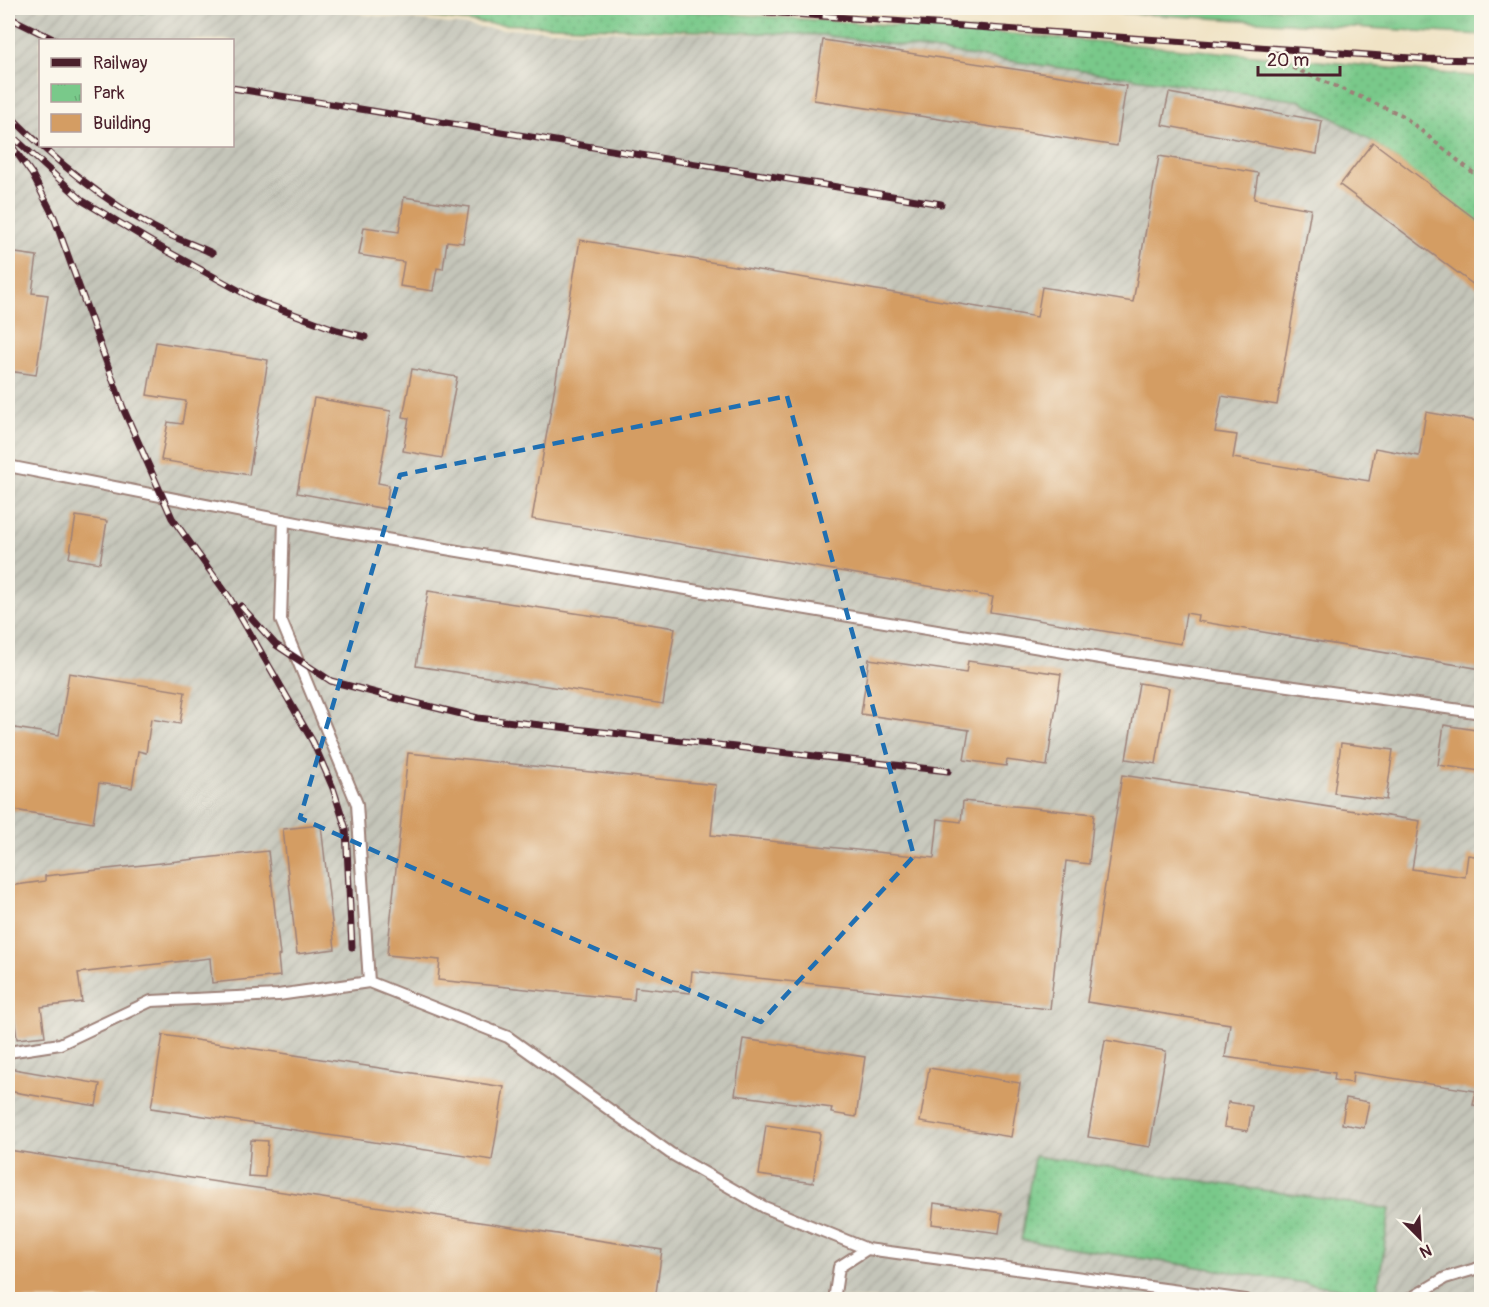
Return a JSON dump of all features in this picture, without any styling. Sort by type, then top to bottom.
[{"type":"lane","points":[[8,466],[338,531],[1166,669],[1482,713]]},
{"type":"lane","points":[[284,520],[281,620],[357,804],[369,982]]},
{"type":"lane","points":[[8,1052],[60,1044],[151,1001],[279,995],[369,982],[508,1037],[670,1153],[764,1207],[867,1249],[1246,1299]]},
{"type":"lane","points":[[834,1299],[839,1267],[867,1249]]},
{"type":"lane","points":[[1408,1299],[1445,1278],[1482,1267]]},
{"type":"path","points":[[1284,64],[1402,115],[1482,180]]},
{"type":"highlighted area","points":[[787,396],[914,856],[761,1022],[300,818],[400,475]]},
{"type":"shaded area","points":[[8,8],[86,8],[144,13],[148,8],[317,8],[497,29],[822,35],[1301,101],[1373,142],[1481,224],[1481,1299],[8,1299]]},
{"type":"green space","points":[[98,8],[147,8],[144,13]]},
{"type":"green space","points":[[345,8],[650,8],[986,32],[1481,77],[1481,224],[1373,142],[1301,101],[822,35],[492,24]]},
{"type":"green space","points":[[1045,8],[1481,8],[1481,35]]},
{"type":"green space","points":[[1034,1156],[1390,1209],[1377,1294],[1021,1240]]},
{"type":"building","points":[[823,40],[1126,86],[1117,146],[814,100]]},
{"type":"building","points":[[1169,93],[1322,121],[1317,154],[1162,125]]},
{"type":"building","points":[[1373,142],[1482,224],[1482,291],[1340,185]]},
{"type":"building","points":[[1159,156],[1258,173],[1254,199],[1311,209],[1277,405],[1222,396],[1215,432],[1237,435],[1233,458],[1369,481],[1375,448],[1419,456],[1426,412],[1482,422],[1482,669],[1197,621],[1198,615],[1186,613],[1181,644],[990,612],[993,597],[532,519],[580,240],[1037,317],[1042,287],[1133,302]]},
{"type":"building","points":[[404,197],[469,207],[463,243],[447,241],[443,269],[437,268],[433,291],[400,286],[404,262],[359,255],[364,227],[399,232]]},
{"type":"building","points":[[8,252],[37,256],[32,293],[48,295],[36,375],[8,371]]},
{"type":"building","points":[[156,342],[268,360],[249,475],[161,460],[168,422],[182,424],[186,401],[147,395]]},
{"type":"building","points":[[412,369],[457,377],[442,458],[403,451],[409,418],[403,417]]},
{"type":"building","points":[[314,398],[391,411],[378,483],[389,485],[386,509],[297,493]]},
{"type":"building","points":[[76,516],[107,521],[100,563],[69,558]]},
{"type":"building","points":[[428,591],[675,628],[663,704],[416,666]]},
{"type":"building","points":[[869,659],[966,673],[968,661],[1061,674],[1047,766],[1007,760],[1006,766],[964,760],[969,730],[861,714]]},
{"type":"building","points":[[69,673],[185,692],[180,724],[151,719],[146,753],[138,751],[132,788],[99,783],[93,823],[8,809],[8,727],[59,735]]},
{"type":"building","points":[[1139,683],[1169,688],[1156,764],[1126,759]]},
{"type":"building","points":[[1444,725],[1482,731],[1480,771],[1438,765]]},
{"type":"building","points":[[1341,743],[1393,750],[1386,800],[1334,793]]},
{"type":"building","points":[[408,753],[716,785],[711,835],[934,858],[938,819],[961,822],[963,801],[1094,814],[1089,864],[1066,861],[1050,1009],[692,971],[690,993],[635,987],[634,1000],[438,980],[440,960],[387,955]]},
{"type":"building","points":[[1122,775],[1420,821],[1412,869],[1465,877],[1468,855],[1482,857],[1482,1106],[1473,1105],[1476,1091],[1353,1072],[1352,1083],[1334,1080],[1335,1073],[1225,1057],[1230,1024],[1087,1002]]},
{"type":"building","points":[[321,825],[335,949],[297,954],[283,829]]},
{"type":"building","points":[[268,851],[280,955],[278,956],[280,976],[212,983],[210,958],[78,973],[82,1002],[41,1007],[45,1036],[17,1039],[13,1009],[8,1010],[8,886],[45,881],[45,876]]},
{"type":"building","points":[[163,1035],[504,1087],[492,1160],[151,1108]]},
{"type":"building","points":[[743,1039],[865,1057],[856,1117],[831,1113],[832,1108],[735,1095]]},
{"type":"building","points":[[1105,1040],[1166,1051],[1150,1147],[1088,1137]]},
{"type":"building","points":[[8,1068],[100,1084],[96,1106],[8,1091]]},
{"type":"building","points":[[929,1068],[1020,1083],[1011,1137],[920,1122]]},
{"type":"building","points":[[1346,1098],[1369,1102],[1364,1128],[1342,1124]]},
{"type":"building","points":[[1228,1102],[1252,1106],[1248,1131],[1224,1127]]},
{"type":"building","points":[[766,1125],[820,1133],[813,1183],[759,1175]]},
{"type":"building","points":[[251,1140],[268,1141],[265,1177],[248,1176]]},
{"type":"building","points":[[8,1150],[662,1250],[655,1300],[8,1300]]},
{"type":"building","points":[[934,1203],[1002,1213],[999,1233],[932,1224]]},
{"type":"railway","points":[[711,8],[1425,59],[1482,60]]},
{"type":"railway","points":[[8,17],[53,39]]},
{"type":"railway","points":[[234,88],[941,204]]},
{"type":"railway","points":[[8,114],[39,144]]},
{"type":"railway","points":[[10,134],[83,201],[165,250],[258,301],[337,330],[365,337]]},
{"type":"railway","points":[[8,141],[32,174],[54,217],[123,408],[172,518],[229,597],[313,742],[333,788],[346,829],[352,947]]},
{"type":"railway","points":[[42,147],[113,203],[160,231],[212,253]]},
{"type":"railway","points":[[241,606],[276,645],[331,681],[478,718],[948,771]]}]
